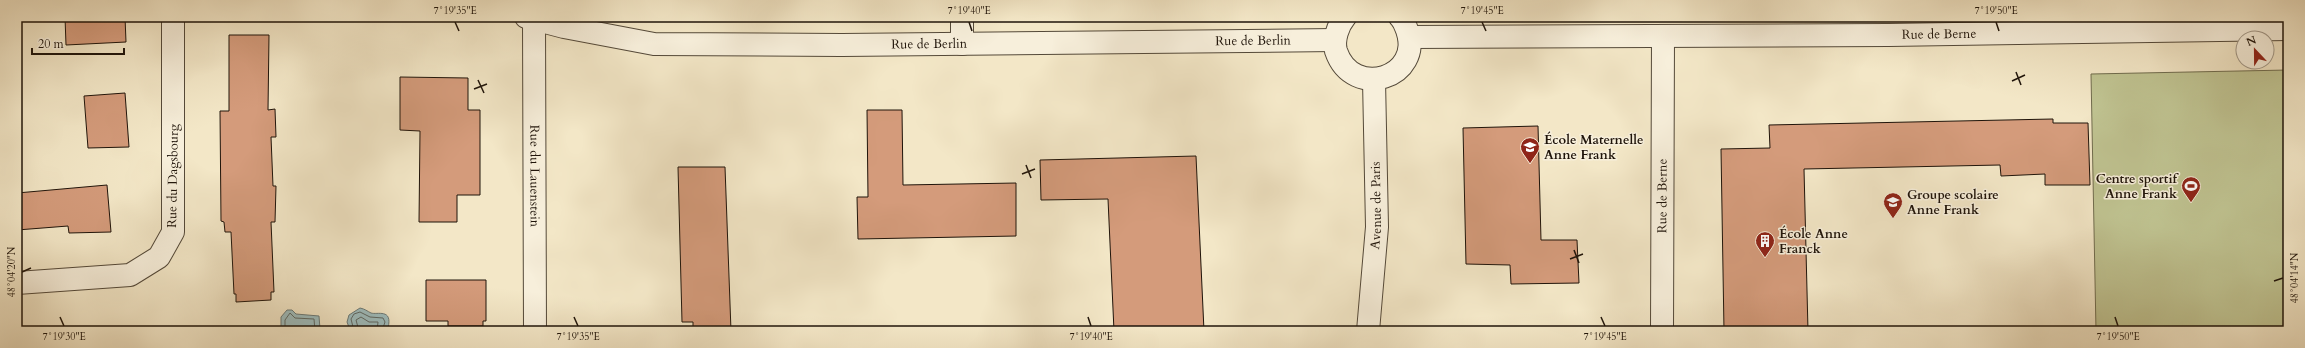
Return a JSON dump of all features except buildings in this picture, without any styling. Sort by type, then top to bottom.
[{"type":"street","name":"Rue du Dagsbourg","points":[[17,283],[130,275],[159,257],[173,232],[173,17]]},
{"type":"street","points":[[962,17],[962,44]]},
{"type":"street","points":[[1345,17],[1341,21],[1335,40],[1339,60],[1349,72],[1362,78],[1374,80],[1394,73],[1403,64],[1409,50],[1409,37],[1400,17]]},
{"type":"street","name":"Rue de Berlin","points":[[530,19],[654,44],[962,44],[1335,40]]},
{"type":"street","name":"Rue du Lauenstein","points":[[530,19],[535,331]]},
{"type":"street","name":"Rue de Berne","points":[[1409,37],[1550,26],[1663,36],[1889,26],[2288,29]]},
{"type":"street","name":"Rue de Berne","points":[[1662,331],[1663,36]]},
{"type":"street","name":"Avenue de Paris","points":[[1368,331],[1377,227],[1374,80]]},
{"type":"green space","name":"Centre sportif Anne Frank","points":[[2288,70],[2288,331],[2096,331],[2091,74]]},
{"type":"water","points":[[360,308],[371,313],[386,315],[389,322],[388,328],[383,331],[350,330],[347,322],[349,315]]},
{"type":"water","points":[[287,310],[292,310],[296,314],[319,316],[320,329],[315,331],[281,330],[281,317]]},
{"type":"place","name":"École Maternelle Anne Frank","points":[[1530,164]]},
{"type":"place","name":"Centre sportif Anne Frank","points":[[2191,203]]},
{"type":"place","name":"Groupe scolaire Anne Frank","points":[[1893,219]]},
{"type":"place","name":"École Anne Franck","points":[[1765,258]]}]
